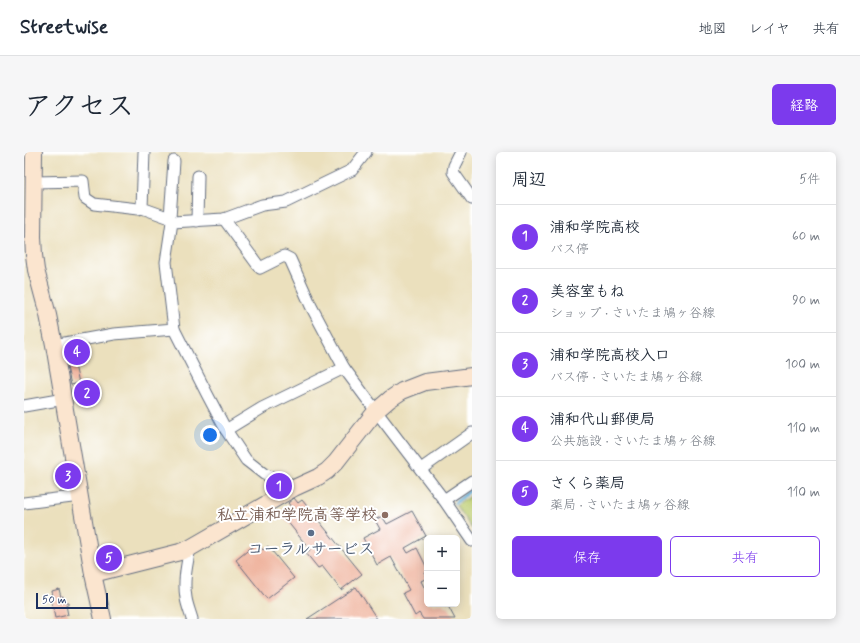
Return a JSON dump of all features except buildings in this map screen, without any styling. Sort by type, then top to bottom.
[{"type":"main road","points":[[34,152],[34,182],[29,238],[54,345],[93,574],[103,619]]},
{"type":"main road","points":[[93,574],[180,552],[190,548],[294,488],[318,477],[327,471],[336,462],[376,411],[402,391],[425,382],[472,376]]},
{"type":"street","points":[[142,208],[144,152]]},
{"type":"street","points":[[34,182],[84,181],[85,198],[94,204],[138,209],[142,208],[171,220],[224,220],[262,205],[286,202],[352,170],[366,152]]},
{"type":"street","points":[[461,152],[454,166],[453,172],[472,199]]},
{"type":"street","points":[[174,161],[171,220],[166,262],[174,329],[226,430],[246,460],[264,474],[286,482],[294,488]]},
{"type":"street","points":[[197,221],[198,176]]},
{"type":"street","points":[[224,220],[260,268],[284,256],[290,259],[311,306],[344,368],[448,504],[472,541]]},
{"type":"street","points":[[54,345],[114,334],[174,329]]},
{"type":"street","points":[[226,430],[262,408],[344,368]]},
{"type":"street","points":[[24,406],[64,399]]},
{"type":"street","points":[[421,469],[472,433]]},
{"type":"street","points":[[448,504],[472,481]]},
{"type":"street","points":[[24,503],[80,496]]},
{"type":"street","points":[[190,548],[186,570],[185,590],[192,619]]},
{"type":"green space","points":[[472,495],[472,529],[456,506]]},
{"type":"waterway","points":[[455,503],[472,489]]},
{"type":"place","name":"浦和代山郵便局","points":[[77,352]]},
{"type":"place","name":"美容室もね","points":[[87,393]]},
{"type":"place","name":"浦和学院高校入口","points":[[68,476]]},
{"type":"place","name":"浦和学院高校","points":[[279,486]]},
{"type":"place","name":"私立浦和学院高等学校","points":[[385,515]]},
{"type":"place","name":"コーラルサービス","points":[[311,533]]},
{"type":"place","name":"さくら薬局","points":[[109,558]]}]
